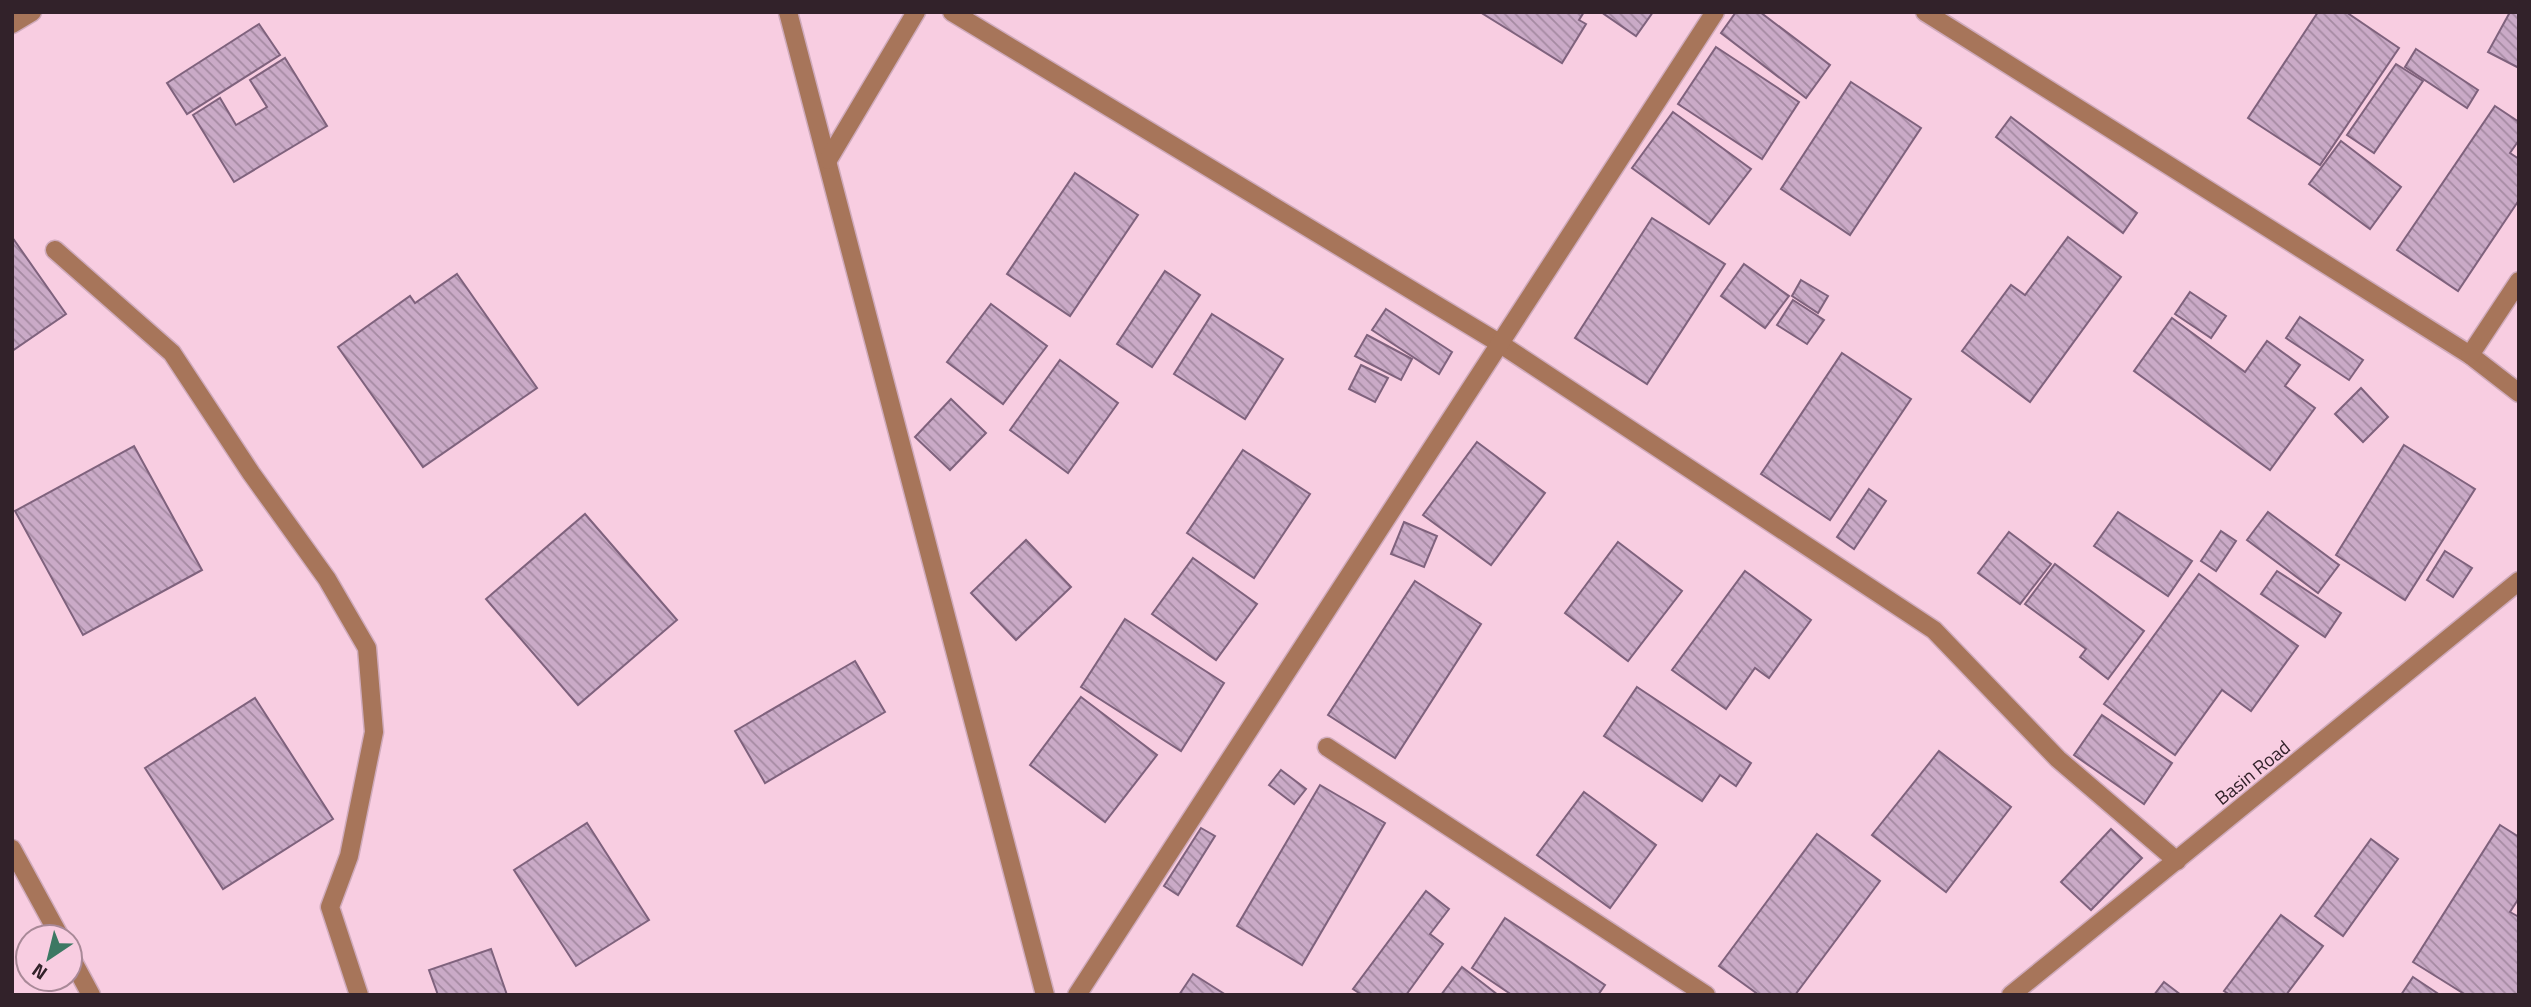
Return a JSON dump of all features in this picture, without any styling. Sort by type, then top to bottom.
[{"type":"street","points":[[12,24],[32,12]]},
{"type":"street","points":[[788,12],[1045,995]]},
{"type":"street","points":[[828,160],[916,12]]},
{"type":"street","points":[[953,12],[1499,342],[1934,629],[2057,759],[2177,862]]},
{"type":"street","points":[[1077,995],[1715,12]]},
{"type":"street","points":[[1925,12],[2470,355],[2519,393]]},
{"type":"street","points":[[55,250],[173,353],[251,473],[327,579],[367,648],[374,732],[349,856],[330,907],[359,995]]},
{"type":"street","points":[[2470,355],[2519,281]]},
{"type":"street","name":"Basin Road","points":[[2011,995],[2519,581]]},
{"type":"street","points":[[1327,747],[1706,995]]},
{"type":"street","points":[[12,849],[52,923]]},
{"type":"building","points":[[1480,12],[1584,12],[1579,20],[1586,24],[1562,63]]},
{"type":"building","points":[[1653,12],[1636,36],[1604,14]]},
{"type":"building","points":[[1736,12],[1760,12],[1830,65],[1806,98],[1721,33]]},
{"type":"building","points":[[2318,12],[2346,12],[2399,48],[2320,165],[2248,118]]},
{"type":"building","points":[[2510,12],[2519,12],[2519,68],[2488,52]]},
{"type":"building","points":[[259,24],[280,55],[187,114],[167,83]]},
{"type":"building","points":[[1716,47],[1799,102],[1762,159],[1678,104]]},
{"type":"building","points":[[2416,49],[2478,90],[2467,108],[2405,67]]},
{"type":"building","points":[[285,58],[327,126],[234,182],[193,115],[220,98],[236,125],[267,107],[250,80]]},
{"type":"building","points":[[2396,64],[2423,81],[2374,153],[2347,135]]},
{"type":"building","points":[[1851,82],[1921,128],[1850,235],[1781,189]]},
{"type":"building","points":[[2495,106],[2519,122],[2519,140],[2510,153],[2519,159],[2519,200],[2458,291],[2397,250]]},
{"type":"building","points":[[1673,112],[1751,169],[1709,224],[1632,168]]},
{"type":"building","points":[[2011,117],[2137,213],[2123,233],[1996,137]]},
{"type":"building","points":[[2341,141],[2401,187],[2370,229],[2309,184]]},
{"type":"building","points":[[1075,173],[1138,215],[1070,316],[1007,274]]},
{"type":"building","points":[[1652,218],[1725,264],[1647,384],[1575,338]]},
{"type":"building","points":[[12,237],[66,314],[12,351]]},
{"type":"building","points":[[2068,237],[2121,277],[2030,402],[1962,351],[2011,285],[2025,295]]},
{"type":"building","points":[[1744,264],[1789,296],[1765,328],[1721,296]]},
{"type":"building","points":[[1165,271],[1200,295],[1152,367],[1117,344]]},
{"type":"building","points":[[457,274],[537,388],[423,467],[338,347],[410,296],[415,303]]},
{"type":"building","points":[[1801,280],[1828,296],[1818,313],[1792,296]]},
{"type":"building","points":[[2190,292],[2226,316],[2211,338],[2175,314]]},
{"type":"building","points":[[1793,300],[1824,320],[1807,344],[1777,325]]},
{"type":"building","points":[[991,304],[1047,346],[1003,404],[947,362]]},
{"type":"building","points":[[1386,309],[1452,352],[1439,374],[1372,330]]},
{"type":"building","points":[[1212,314],[1283,359],[1245,419],[1174,374]]},
{"type":"building","points":[[2300,317],[2363,360],[2349,380],[2286,338]]},
{"type":"building","points":[[2172,318],[2245,372],[2267,341],[2300,365],[2285,386],[2315,408],[2270,470],[2134,371]]},
{"type":"building","points":[[1367,335],[1412,359],[1401,380],[1355,356]]},
{"type":"building","points":[[1842,353],[1911,399],[1830,520],[1761,474]]},
{"type":"building","points":[[1060,360],[1118,403],[1068,473],[1010,430]]},
{"type":"building","points":[[1361,365],[1388,378],[1375,402],[1349,389]]},
{"type":"building","points":[[2361,388],[2388,417],[2363,442],[2335,414]]},
{"type":"building","points":[[951,399],[986,433],[950,470],[915,437]]},
{"type":"building","points":[[1477,442],[1545,493],[1491,565],[1423,515]]},
{"type":"building","points":[[2404,445],[2475,489],[2405,600],[2336,555]]},
{"type":"building","points":[[134,446],[202,570],[83,635],[15,511]]},
{"type":"building","points":[[1243,450],[1310,494],[1254,578],[1187,533]]},
{"type":"building","points":[[1869,489],[1886,501],[1854,549],[1837,537]]},
{"type":"building","points":[[2118,512],[2192,561],[2168,596],[2094,546]]},
{"type":"building","points":[[2268,512],[2339,565],[2318,593],[2247,540]]},
{"type":"building","points":[[585,514],[677,620],[578,705],[486,599]]},
{"type":"building","points":[[1404,522],[1437,536],[1424,567],[1391,554]]},
{"type":"building","points":[[2221,531],[2236,541],[2216,571],[2201,561]]},
{"type":"building","points":[[2009,532],[2051,564],[2020,604],[1978,573]]},
{"type":"building","points":[[1026,540],[1071,587],[1016,640],[971,593]]},
{"type":"building","points":[[1618,542],[1682,591],[1628,661],[1565,613]]},
{"type":"building","points":[[2445,551],[2472,568],[2453,597],[2427,580]]},
{"type":"building","points":[[1193,558],[1257,604],[1216,660],[1152,614]]},
{"type":"building","points":[[2055,564],[2144,631],[2108,679],[2080,657],[2086,649],[2025,604]]},
{"type":"building","points":[[1745,571],[1811,620],[1769,678],[1755,668],[1726,709],[1672,670]]},
{"type":"building","points":[[2277,571],[2341,613],[2325,637],[2261,594]]},
{"type":"building","points":[[2199,574],[2298,646],[2251,711],[2222,690],[2175,755],[2104,704]]},
{"type":"building","points":[[1415,581],[1481,624],[1395,758],[1328,715]]},
{"type":"building","points":[[1125,619],[1224,683],[1181,751],[1081,687]]},
{"type":"building","points":[[855,661],[885,712],[765,783],[735,731]]},
{"type":"building","points":[[1637,687],[1751,763],[1736,786],[1720,775],[1702,801],[1604,736]]},
{"type":"building","points":[[1081,697],[1157,755],[1105,822],[1030,765]]},
{"type":"building","points":[[255,698],[333,819],[223,889],[145,768]]},
{"type":"building","points":[[2102,715],[2172,763],[2144,804],[2074,755]]},
{"type":"building","points":[[1939,751],[2011,807],[1946,892],[1872,835]]},
{"type":"building","points":[[1281,770],[1306,789],[1294,804],[1269,785]]},
{"type":"building","points":[[1320,785],[1385,823],[1302,965],[1237,926]]},
{"type":"building","points":[[1584,792],[1656,845],[1610,908],[1537,855]]},
{"type":"building","points":[[587,823],[649,920],[576,966],[514,870]]},
{"type":"building","points":[[2500,825],[2519,837],[2519,898],[2510,912],[2519,917],[2519,995],[2466,995],[2413,962]]},
{"type":"building","points":[[1201,828],[1215,836],[1178,895],[1164,886]]},
{"type":"building","points":[[2111,829],[2142,858],[2091,910],[2061,882]]},
{"type":"building","points":[[1817,834],[1880,881],[1795,995],[1759,995],[1719,966]]},
{"type":"building","points":[[2371,839],[2398,859],[2343,936],[2315,916]]},
{"type":"building","points":[[1426,891],[1449,909],[1430,934],[1443,944],[1406,995],[1362,995],[1353,989]]},
{"type":"building","points":[[2281,915],[2323,946],[2286,995],[2230,995],[2224,991]]},
{"type":"building","points":[[1505,918],[1605,985],[1598,995],[1512,995],[1472,968]]},
{"type":"building","points":[[491,949],[507,995],[438,995],[429,970]]},
{"type":"building","points":[[1462,967],[1498,995],[1441,995]]},
{"type":"building","points":[[1193,974],[1226,995],[1179,995]]},
{"type":"building","points":[[2413,977],[2440,995],[2401,995]]},
{"type":"building","points":[[2164,982],[2181,995],[2154,995]]}]
